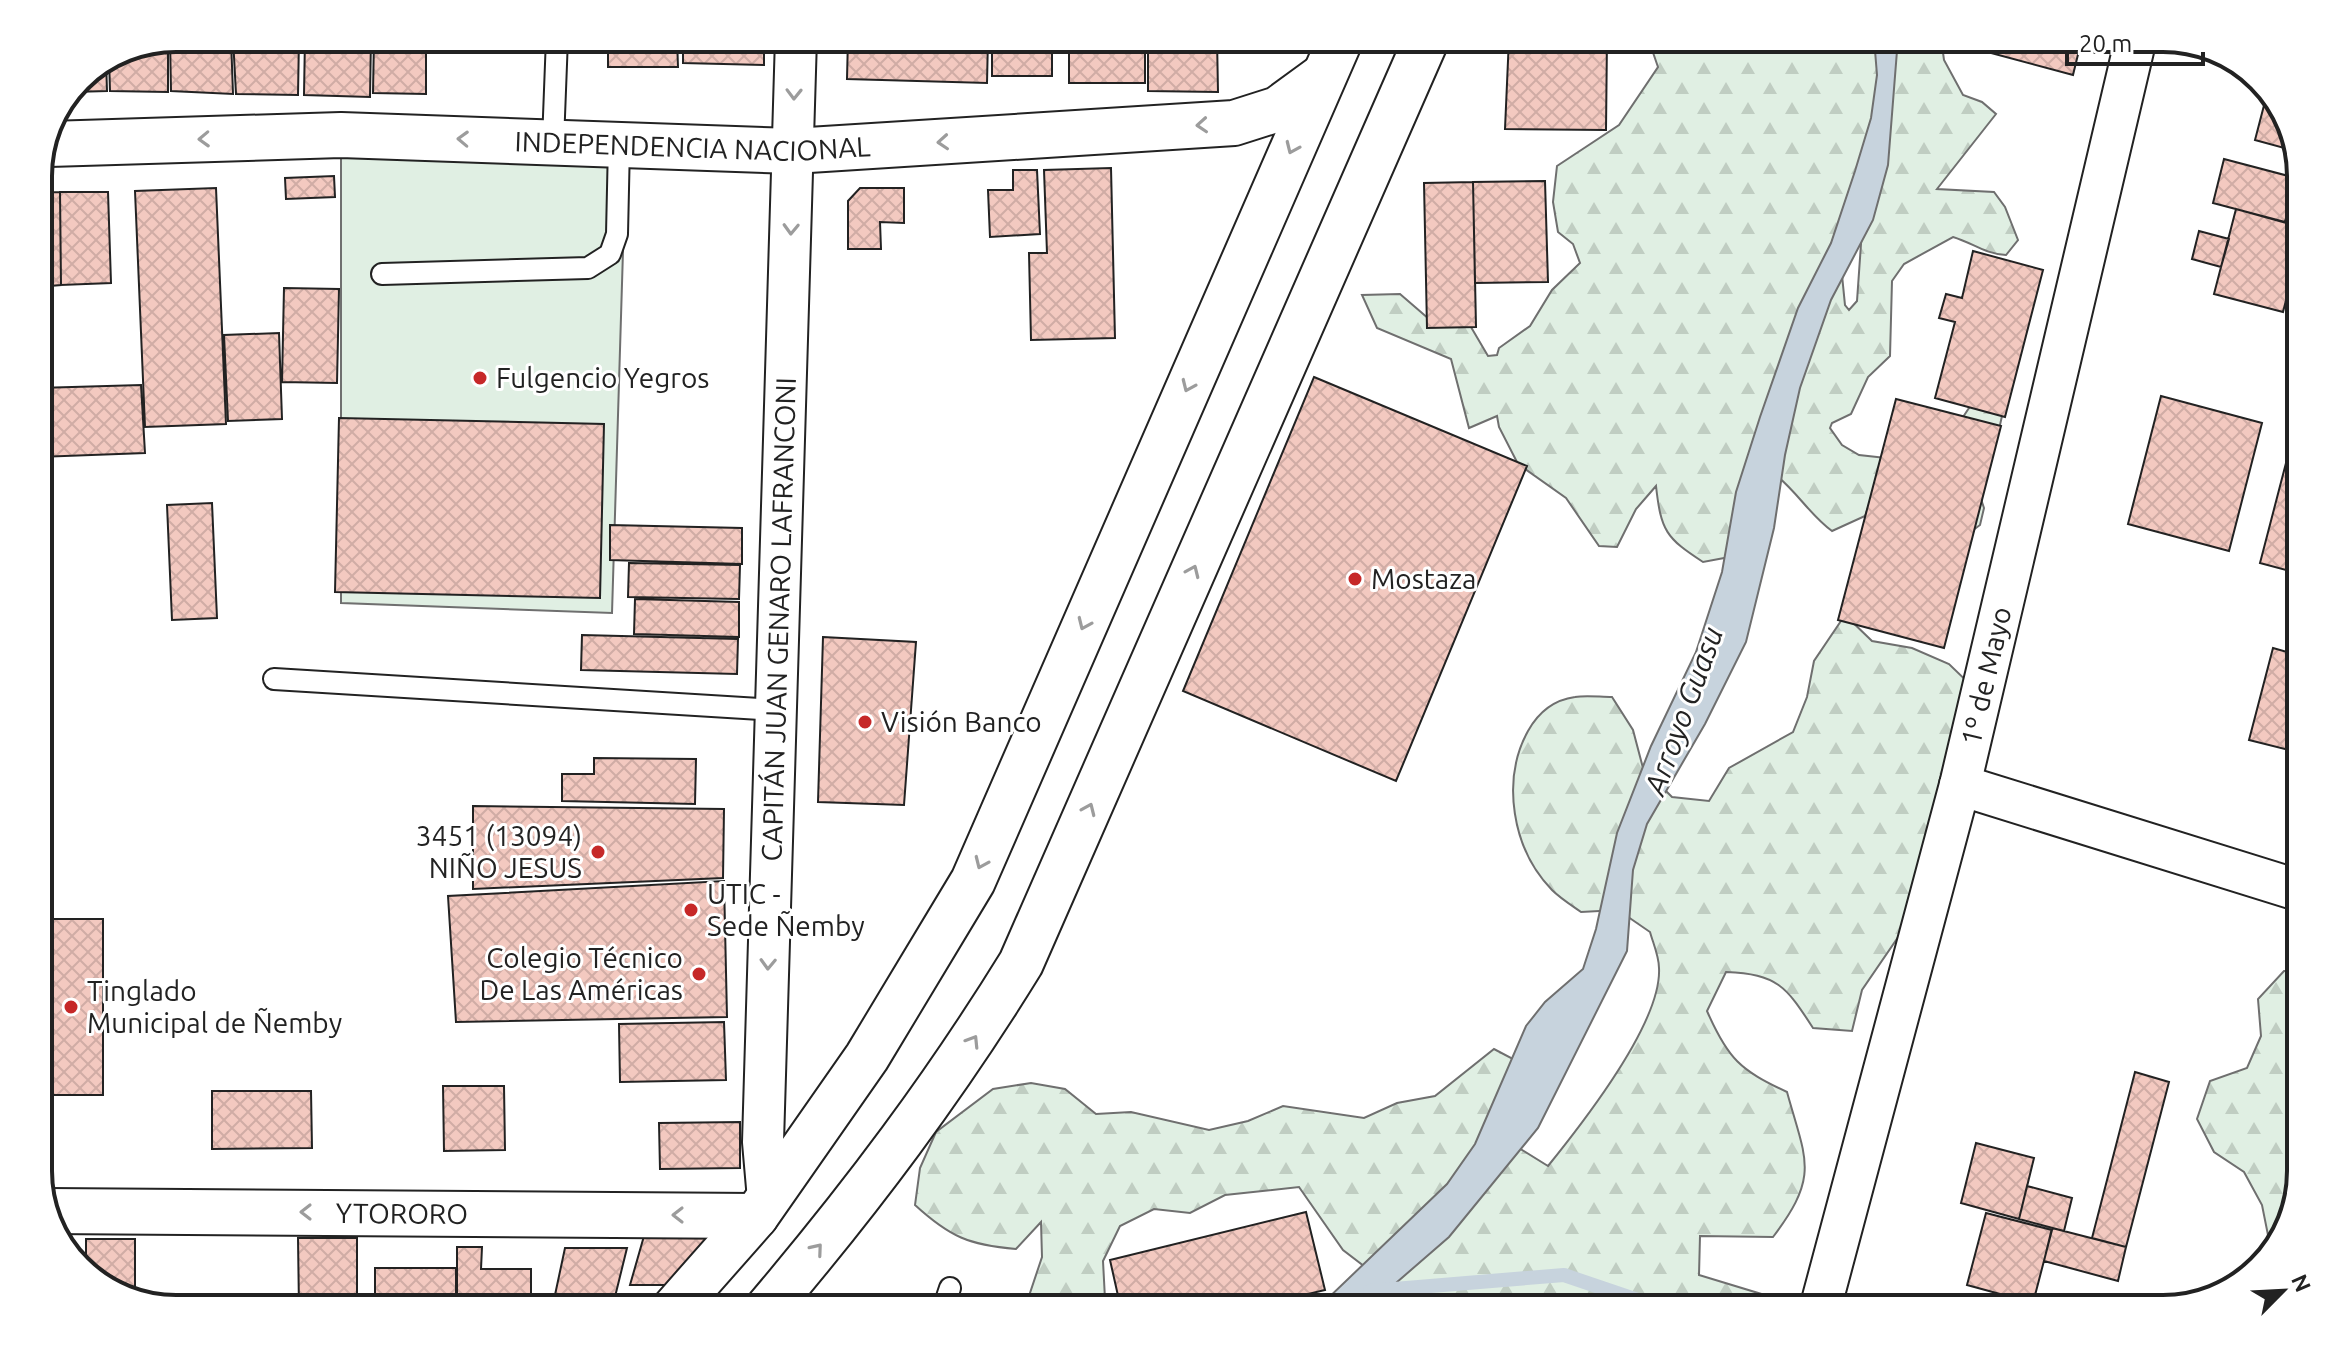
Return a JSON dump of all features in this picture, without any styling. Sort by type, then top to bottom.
[{"type":"main road","points":[[779,1295],[865,1192],[931,1103],[1021,963],[1421,52]]},
{"type":"main road","name":"INDEPENDENCIA NACIONAL","points":[[56,144],[341,135],[793,151],[1234,123],[1278,109],[1332,57]]},
{"type":"main road","points":[[686,1295],[762,1207],[867,1057],[973,881],[1332,57]]},
{"type":"main road","name":"YTORORO","points":[[59,1211],[762,1207]]},
{"type":"street","name":"CAPITÁN JUAN GENARO LAFRANCONI","points":[[762,1207],[796,52]]},
{"type":"street","name":"1º de Mayo","points":[[1824,1295],[1960,785],[2133,52]]},
{"type":"street","points":[[1960,785],[2287,887]]},
{"type":"lane","points":[[553,142],[556,52]]},
{"type":"lane","points":[[382,274],[588,268],[610,254],[617,234],[619,144]]},
{"type":"lane","points":[[274,679],[776,710]]},
{"type":"lane","points":[[948,1295],[950,1288]]},
{"type":"green space","points":[[1653,52],[1882,52],[1894,57],[1894,52],[1943,52],[1963,95],[1982,102],[1996,114],[1937,189],[1994,192],[2005,207],[2018,240],[2006,255],[1953,237],[1904,264],[1892,281],[1890,356],[1868,377],[1851,414],[1832,423],[1830,428],[1842,445],[1859,455],[1895,459],[1959,423],[1981,390],[2004,407],[1996,443],[1978,490],[1984,508],[1980,525],[1965,536],[1872,496],[1865,516],[1832,531],[1777,476],[1740,555],[1703,562],[1681,546],[1663,523],[1656,486],[1636,509],[1617,547],[1599,546],[1566,498],[1518,464],[1499,427],[1497,416],[1469,428],[1451,359],[1377,328],[1362,295],[1400,294],[1429,319],[1468,322],[1488,356],[1497,355],[1499,348],[1530,326],[1552,290],[1580,263],[1573,244],[1558,232],[1553,202],[1557,166],[1619,125],[1658,67]],"holes":[[[1861,244],[1857,301],[1849,310],[1845,305],[1841,265]]]},
{"type":"green space","name":"Fulgencio Yegros","points":[[341,135],[626,152],[612,613],[341,603]]},
{"type":"green space","points":[[1845,615],[1872,641],[1912,648],[1949,664],[1977,691],[1905,927],[1862,990],[1852,1031],[1813,1028],[1787,992],[1769,980],[1743,973],[1726,972],[1707,1011],[1722,1041],[1737,1061],[1758,1077],[1787,1092],[1803,1152],[1805,1167],[1798,1198],[1773,1237],[1700,1236],[1699,1275],[1765,1295],[1383,1295],[1373,1273],[1343,1250],[1299,1187],[1225,1195],[1190,1213],[1154,1209],[1120,1226],[1103,1261],[1105,1295],[1031,1295],[1042,1257],[1041,1222],[1016,1249],[1000,1247],[961,1238],[915,1205],[920,1168],[936,1132],[993,1089],[1031,1083],[1065,1089],[1096,1114],[1131,1112],[1209,1130],[1248,1121],[1283,1106],[1364,1118],[1397,1103],[1435,1096],[1494,1049],[1530,1068],[1514,1145],[1548,1166],[1599,1099],[1634,1043],[1648,1016],[1659,968],[1650,932],[1618,910],[1581,912],[1552,890],[1528,855],[1515,814],[1513,792],[1520,750],[1528,731],[1541,713],[1560,701],[1579,696],[1612,697],[1633,730],[1643,768],[1672,797],[1709,801],[1729,768],[1793,732],[1807,697],[1814,661]]},
{"type":"green space","points":[[2287,971],[2286,1187],[2278,1218],[2268,1236],[2262,1205],[2244,1172],[2214,1152],[2197,1119],[2210,1081],[2247,1068],[2261,1036],[2258,999]]},
{"type":"water","name":"Arroyo Guasu","points":[[1875,52],[1897,52],[1888,165],[1873,220],[1831,300],[1800,388],[1785,455],[1774,528],[1746,642],[1705,724],[1647,824],[1633,870],[1627,951],[1538,1128],[1449,1237],[1382,1295],[1331,1295],[1447,1184],[1475,1144],[1526,1026],[1545,1002],[1583,969],[1596,929],[1617,833],[1651,746],[1696,652],[1722,572],[1736,492],[1798,308],[1831,243],[1871,118],[1877,75]]},
{"type":"building","points":[[170,52],[232,52],[233,94],[171,91]]},
{"type":"building","points":[[234,52],[299,52],[298,95],[236,94]]},
{"type":"building","points":[[305,52],[371,52],[370,97],[304,95]]},
{"type":"building","points":[[374,52],[426,52],[426,94],[373,93]]},
{"type":"building","points":[[608,52],[677,52],[678,67],[608,67]]},
{"type":"building","points":[[683,52],[764,52],[764,65],[683,63]]},
{"type":"building","points":[[848,52],[988,52],[987,83],[847,79]]},
{"type":"building","points":[[992,52],[1052,52],[1052,76],[992,76]]},
{"type":"building","points":[[1069,52],[1145,52],[1145,83],[1069,83]]},
{"type":"building","points":[[1148,52],[1217,52],[1218,92],[1148,91]]},
{"type":"building","points":[[1508,52],[1607,52],[1606,130],[1505,129]]},
{"type":"building","points":[[1987,52],[2079,52],[2073,75]]},
{"type":"building","points":[[168,53],[168,92],[110,91],[109,72],[114,69],[152,54]]},
{"type":"building","points":[[106,74],[107,91],[86,92]]},
{"type":"building","points":[[2264,105],[2284,148],[2255,140]]},
{"type":"building","points":[[2224,159],[2287,176],[2285,222],[2213,203]]},
{"type":"building","points":[[1111,168],[1115,338],[1031,340],[1029,253],[1047,253],[1044,170]]},
{"type":"building","points":[[1013,170],[1037,170],[1040,234],[990,237],[988,190],[1013,190]]},
{"type":"building","points":[[334,176],[335,197],[286,199],[285,178]]},
{"type":"building","points":[[1545,181],[1548,282],[1475,283],[1473,182]]},
{"type":"building","points":[[1473,182],[1476,327],[1427,328],[1424,183]]},
{"type":"building","points":[[216,188],[226,424],[145,427],[135,191]]},
{"type":"building","points":[[860,188],[904,188],[904,223],[880,222],[881,249],[848,249],[848,201]]},
{"type":"building","points":[[52,192],[60,192],[61,285],[52,286]]},
{"type":"building","points":[[60,192],[108,192],[111,283],[61,285]]},
{"type":"building","points":[[2236,209],[2287,223],[2287,296],[2283,312],[2214,294]]},
{"type":"building","points":[[2199,231],[2229,239],[2221,267],[2192,259]]},
{"type":"building","points":[[1973,251],[2043,270],[2005,417],[1935,398],[1955,322],[1939,318],[1946,294],[1962,298]]},
{"type":"building","points":[[284,288],[339,289],[337,383],[282,382]]},
{"type":"building","points":[[279,333],[282,419],[228,421],[224,335]]},
{"type":"building","name":"Mostaza","points":[[1314,377],[1527,466],[1396,781],[1183,691]]},
{"type":"building","points":[[141,385],[145,453],[52,456],[52,388]]},
{"type":"building","points":[[2161,396],[2262,423],[2229,551],[2128,524]]},
{"type":"building","points":[[1896,399],[2001,426],[1944,648],[1838,620]]},
{"type":"building","points":[[339,418],[604,424],[600,598],[335,592]]},
{"type":"building","points":[[2286,463],[2287,570],[2260,563]]},
{"type":"building","points":[[212,503],[217,618],[172,620],[167,505]]},
{"type":"building","points":[[610,525],[742,528],[742,564],[610,560]]},
{"type":"building","points":[[629,563],[740,565],[739,599],[628,597]]},
{"type":"building","points":[[635,599],[739,602],[739,637],[634,634]]},
{"type":"building","points":[[582,635],[738,639],[737,674],[581,670]]},
{"type":"building","name":"Visión Banco","points":[[823,637],[916,642],[904,805],[818,802]]},
{"type":"building","points":[[2273,648],[2287,652],[2287,750],[2249,740]]},
{"type":"building","points":[[594,758],[696,759],[695,804],[562,801],[562,774],[594,774]]},
{"type":"building","points":[[473,806],[724,809],[723,878],[473,889]]},
{"type":"building","points":[[724,881],[727,1017],[456,1022],[448,896]]},
{"type":"building","name":"Tinglado Municipal de Ñemby","points":[[52,919],[103,919],[103,1095],[52,1095]]},
{"type":"building","points":[[724,1022],[726,1080],[620,1082],[619,1024]]},
{"type":"building","points":[[2135,1072],[2169,1082],[2126,1247],[2092,1238]]},
{"type":"building","points":[[443,1086],[504,1086],[505,1150],[444,1151]]},
{"type":"building","points":[[212,1091],[311,1091],[312,1148],[212,1149]]},
{"type":"building","points":[[740,1122],[740,1168],[660,1169],[659,1123]]},
{"type":"building","points":[[1976,1143],[2034,1158],[2019,1219],[1961,1203]]},
{"type":"building","points":[[2027,1186],[2072,1198],[2064,1231],[2019,1219]]},
{"type":"building","points":[[1306,1212],[1325,1290],[1304,1295],[1118,1295],[1110,1260]]},
{"type":"building","points":[[1986,1213],[2052,1230],[2035,1295],[2004,1295],[1967,1285]]},
{"type":"building","points":[[2052,1228],[2126,1247],[2118,1281],[2044,1261]]},
{"type":"building","points":[[644,1236],[721,1238],[681,1285],[630,1285]]},
{"type":"building","points":[[298,1238],[357,1238],[357,1295],[299,1295]]},
{"type":"building","points":[[86,1239],[135,1239],[135,1288],[114,1278],[86,1256]]},
{"type":"building","points":[[457,1247],[482,1247],[481,1269],[531,1269],[531,1295],[457,1295]]},
{"type":"building","points":[[565,1248],[627,1248],[615,1295],[555,1295]]},
{"type":"building","points":[[375,1268],[456,1268],[456,1295],[375,1295]]},
{"type":"waterway","points":[[1370,1291],[1564,1275],[1623,1295]]},
{"type":"place","name":"Fulgencio Yegros","points":[[480,378]]},
{"type":"place","name":"Mostaza","points":[[1355,579]]},
{"type":"place","name":"Visión Banco","points":[[865,722]]},
{"type":"place","name":"3451 (13094) NIÑO JESUS","points":[[598,852]]},
{"type":"place","name":"UTIC - Sede Ñemby","points":[[691,910]]},
{"type":"place","name":"Colegio Técnico De Las Américas","points":[[699,974]]},
{"type":"place","name":"Tinglado Municipal de Ñemby","points":[[71,1007]]}]
